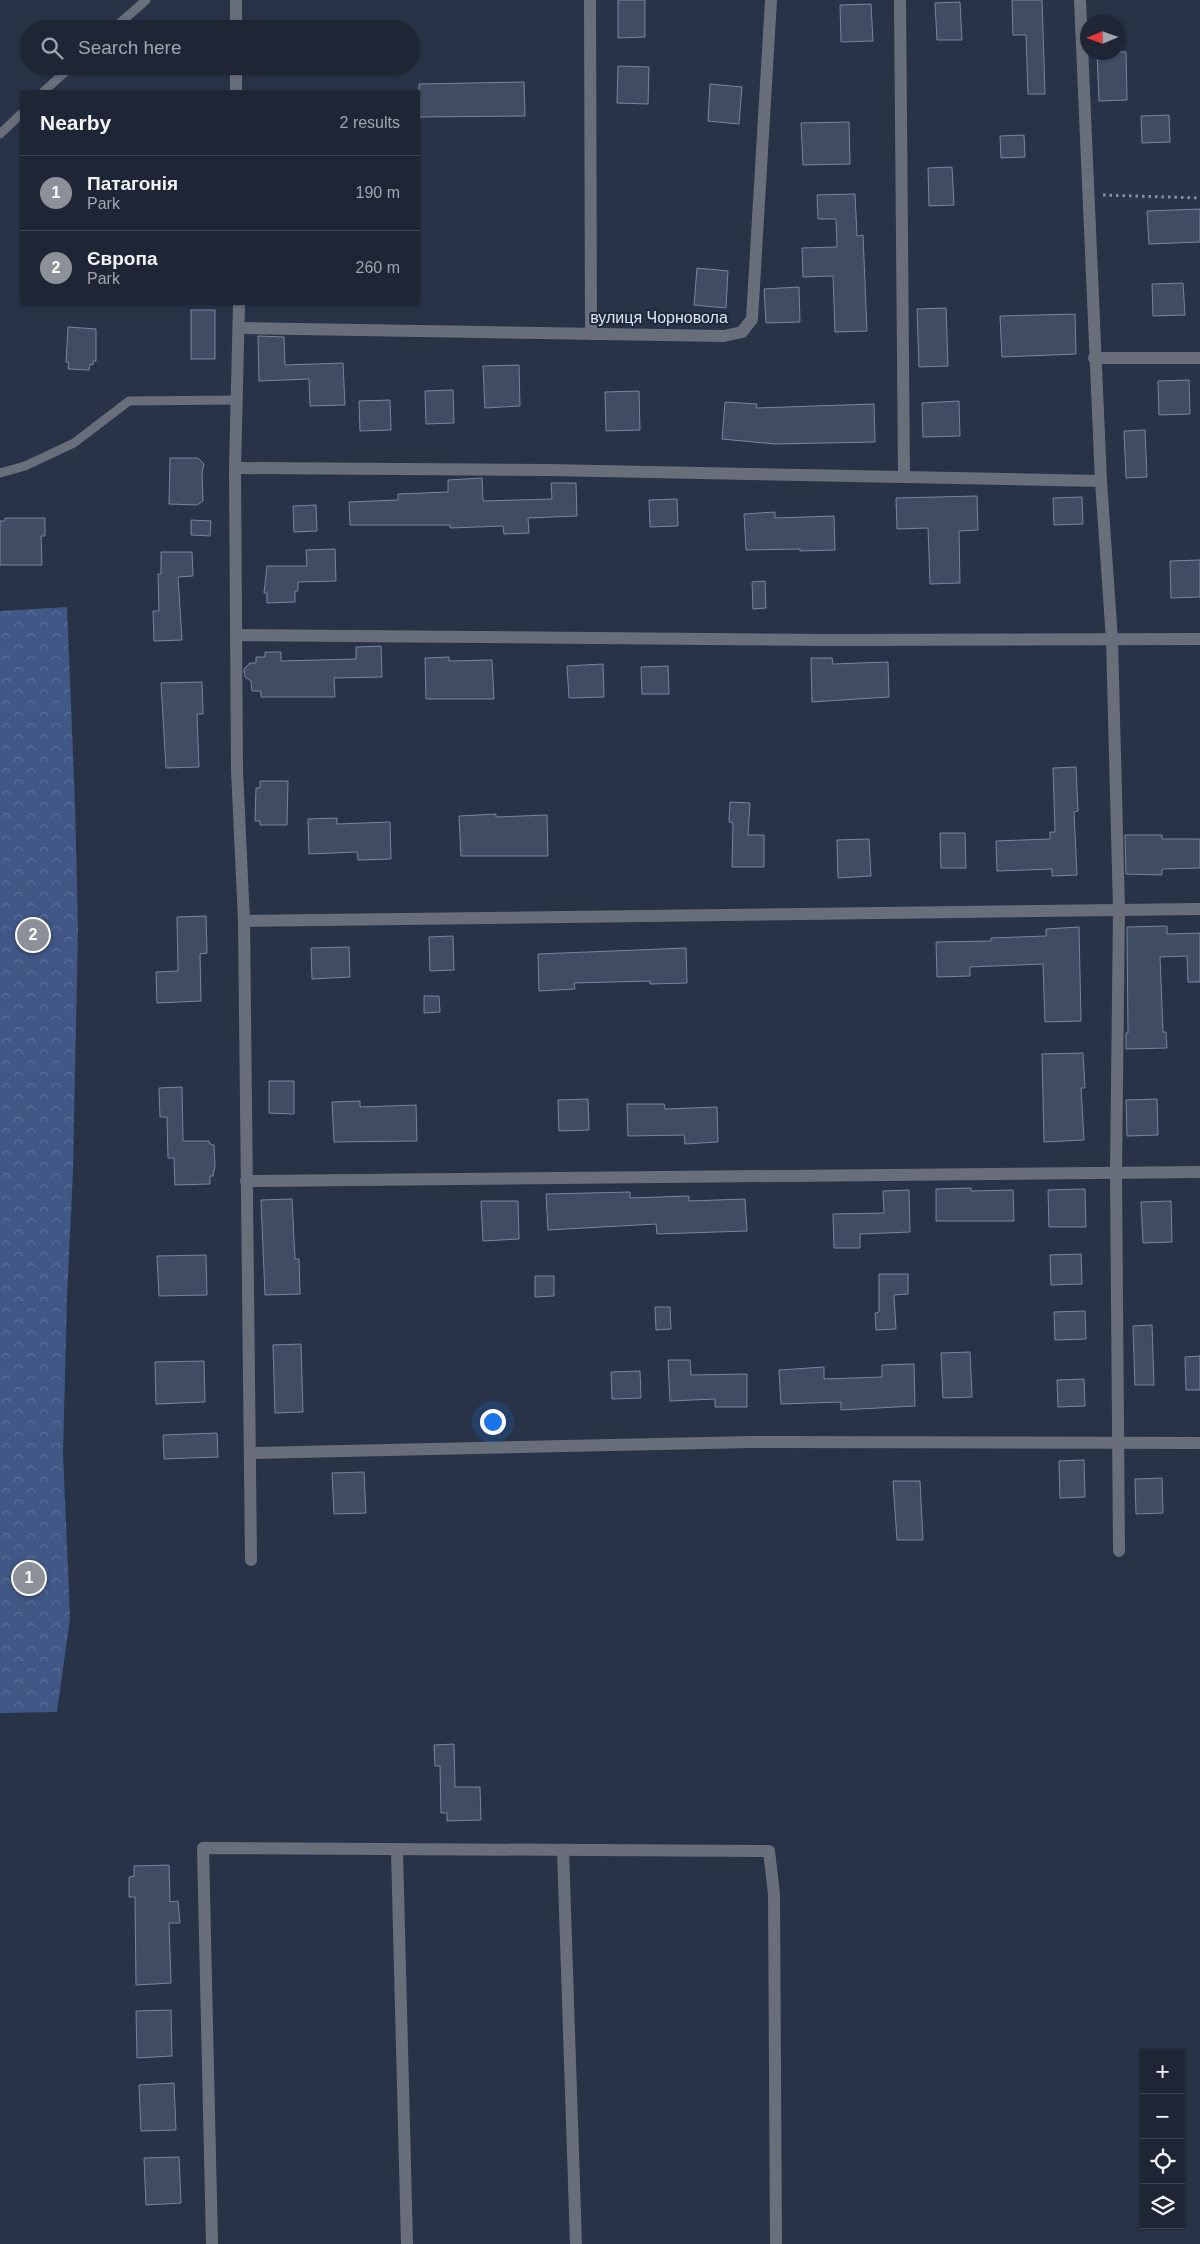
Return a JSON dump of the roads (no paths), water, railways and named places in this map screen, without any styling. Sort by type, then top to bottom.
[{"type":"street","points":[[236,0],[236,20]]},
{"type":"street","points":[[590,0],[591,334]]},
{"type":"street","name":"вулиця Чорновола","points":[[240,328],[724,336],[742,332],[752,319],[771,0]]},
{"type":"street","points":[[900,0],[904,477]]},
{"type":"street","points":[[1080,0],[1094,358],[1112,640],[1119,909],[1116,1173],[1119,1551]]},
{"type":"street","points":[[236,75],[236,90]]},
{"type":"street","points":[[239,305],[240,328],[235,468],[237,770],[244,921],[251,1560]]},
{"type":"street","points":[[1094,358],[1200,358]]},
{"type":"street","points":[[235,468],[548,470],[1101,481]]},
{"type":"street","points":[[237,634],[834,640],[1200,639]]},
{"type":"street","points":[[244,921],[1200,909]]},
{"type":"street","points":[[246,1181],[1200,1172]]},
{"type":"street","points":[[250,1453],[751,1442],[1200,1443]]},
{"type":"street","points":[[212,2244],[203,1848],[396,1851],[769,1851],[774,1894],[776,2244]]},
{"type":"street","points":[[563,1850],[576,2244]]},
{"type":"street","points":[[396,1851],[408,2244]]},
{"type":"lane","points":[[123,20],[146,0]]},
{"type":"lane","points":[[45,90],[62,75]]},
{"type":"lane","points":[[0,134],[20,115]]},
{"type":"lane","points":[[0,473],[25,466],[74,443],[129,401],[237,400]]},
{"type":"place","name":"Європа","points":[[33,935]]},
{"type":"place","name":"Патагонія","points":[[29,1578]]}]
